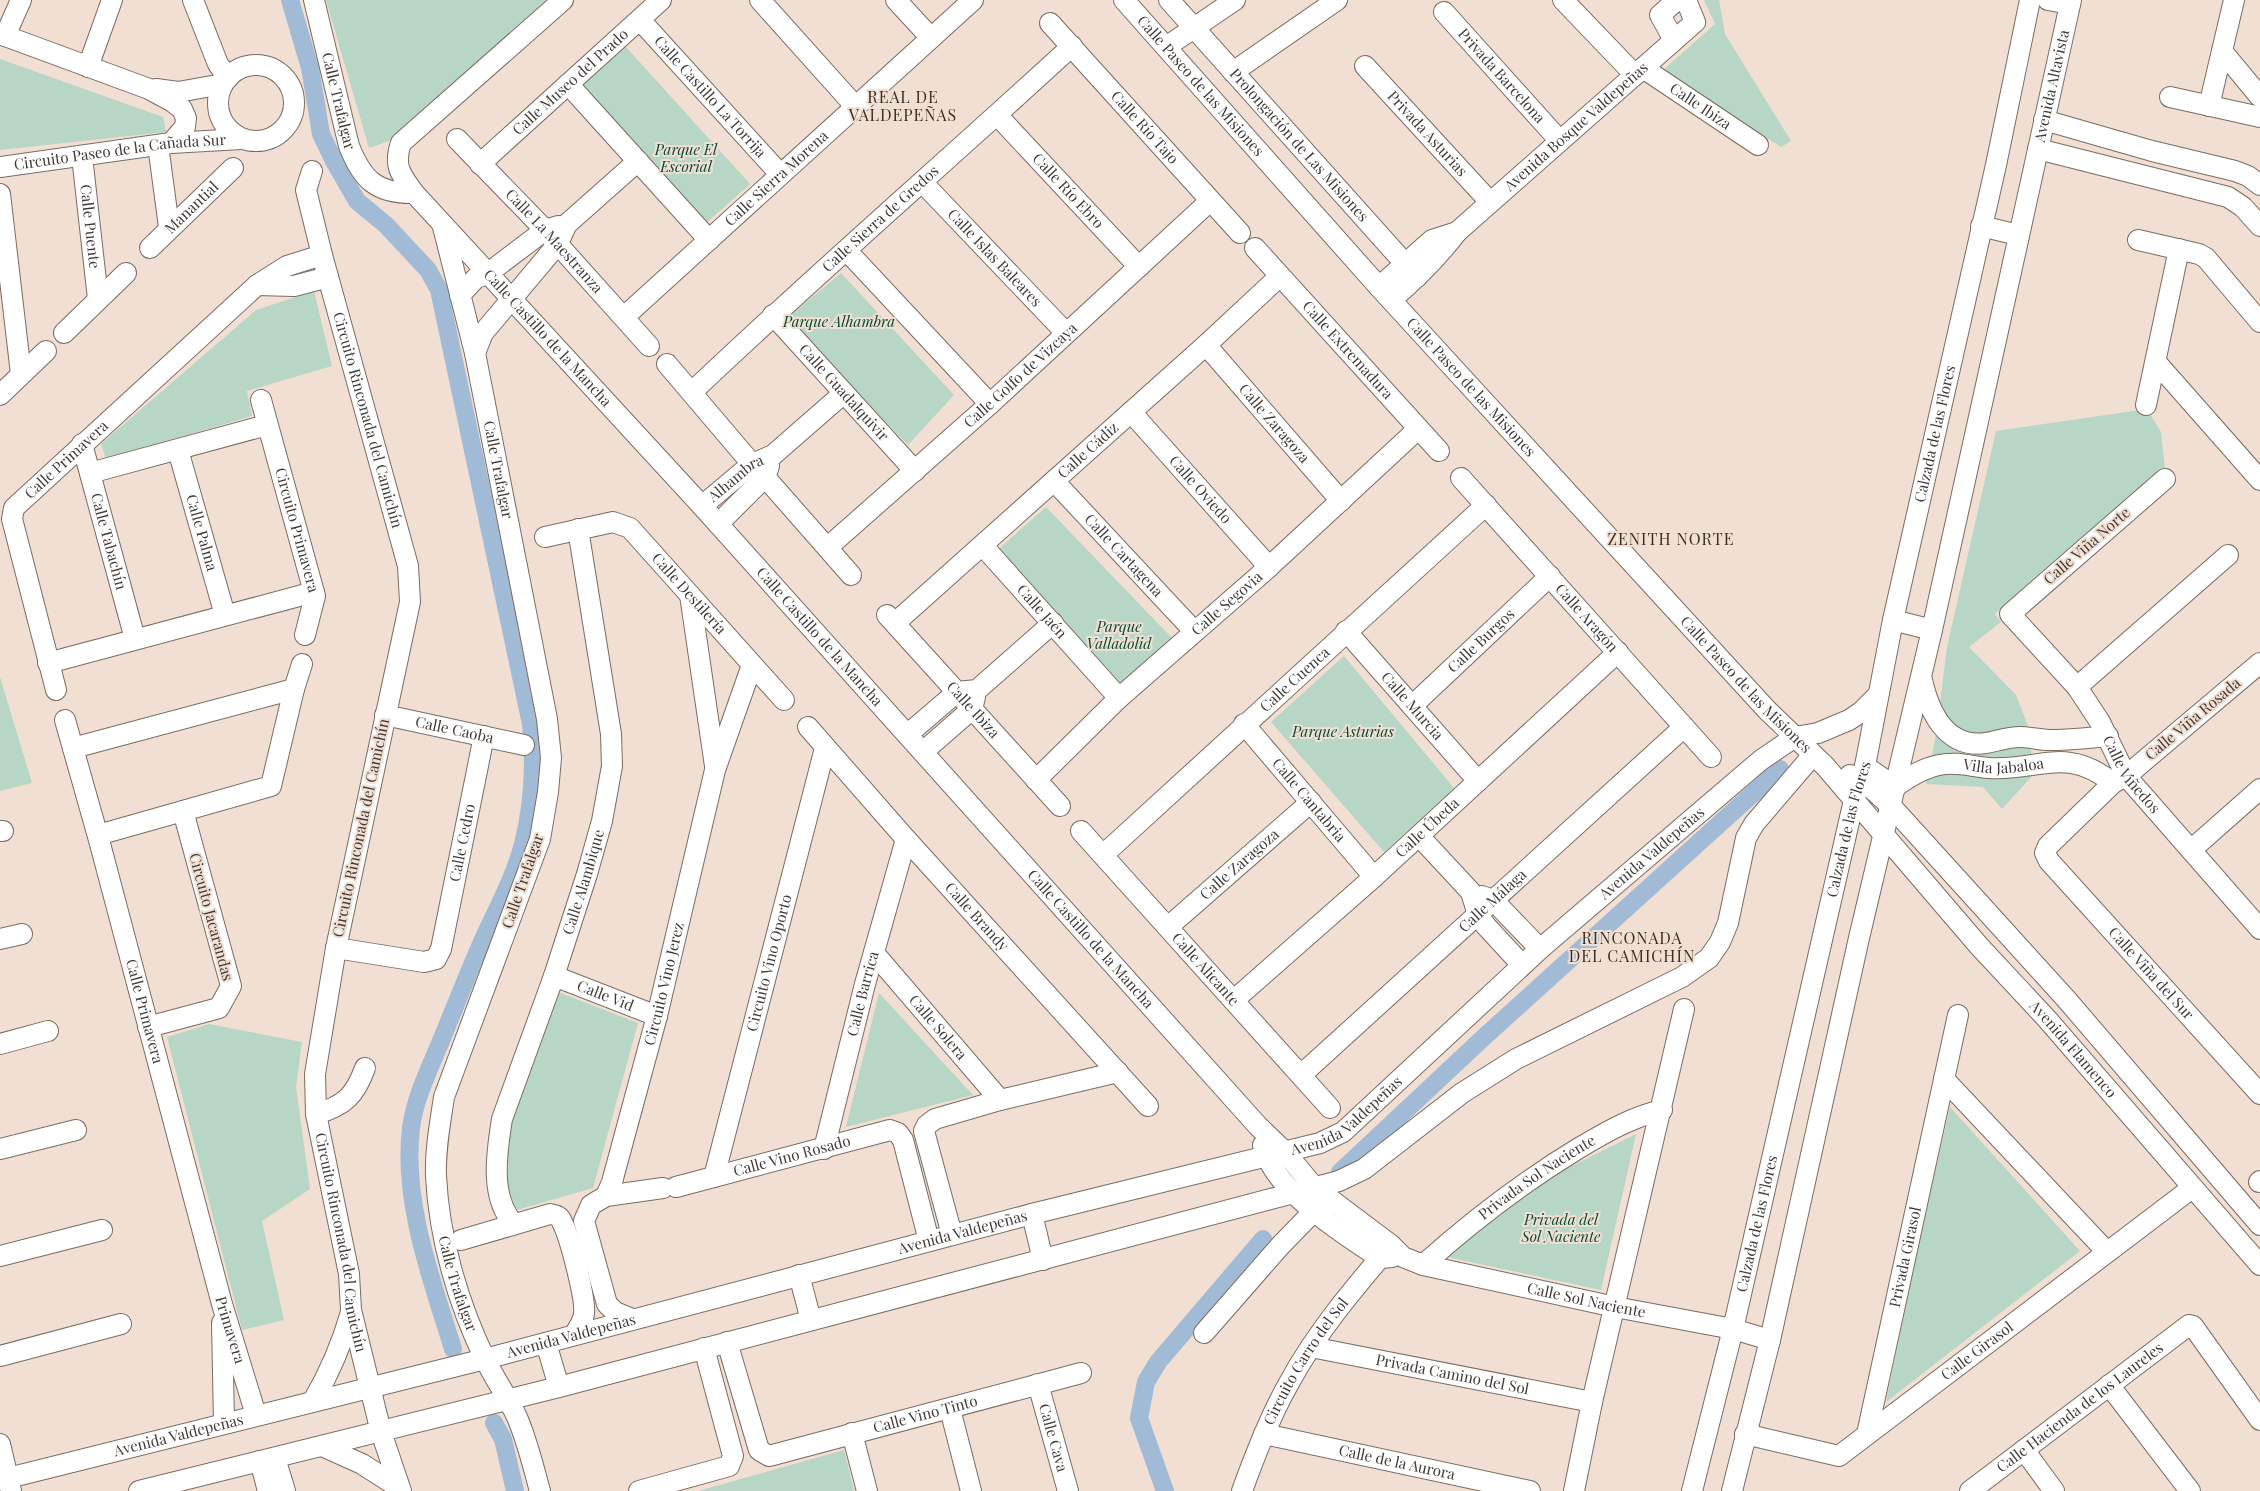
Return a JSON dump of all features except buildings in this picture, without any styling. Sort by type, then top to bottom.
[{"type":"street","points":[[21,0],[2,35],[149,88],[178,92],[225,81]]},
{"type":"street","points":[[88,67],[112,0]]},
{"type":"street","points":[[193,0],[225,81]]},
{"type":"street","name":"Calle Trafalgar","points":[[314,0],[349,146],[357,166],[369,181],[385,190],[399,193],[414,193]]},
{"type":"street","name":"Calle Castillo de la Mancha","points":[[563,0],[401,143],[397,155],[400,173],[414,193],[442,222],[486,274],[702,506],[924,751],[1258,1126],[1285,1152],[1314,1187]]},
{"type":"street","name":"Calle Museo del Prado","points":[[480,164],[661,0]]},
{"type":"street","points":[[760,0],[855,106]]},
{"type":"street","points":[[896,0],[931,38]]},
{"type":"street","name":"Calle Sierra Morena","points":[[624,317],[973,0]]},
{"type":"street","name":"Calle Paseo de las Misiones","points":[[1124,0],[1385,293],[1767,710],[1819,761],[1854,800]]},
{"type":"street","name":"Prolongación de Las Misiones","points":[[1169,0],[1411,270]]},
{"type":"street","points":[[1166,47],[1235,0]]},
{"type":"street","points":[[1233,72],[1337,0]]},
{"type":"street","name":"Calle Ibiza","points":[[1563,0],[1639,72],[1758,145]]},
{"type":"street","points":[[1674,40],[1660,16],[1678,0]]},
{"type":"street","name":"Avenida Bosque Valdepeñas","points":[[1385,293],[1411,270],[1443,250],[1457,232],[1490,202],[1695,22],[1686,0]]},
{"type":"street","name":"Calzada de las Flores","points":[[1692,1491],[1733,1329],[1862,772],[1893,620],[1996,165],[2030,0]]},
{"type":"street","points":[[2048,0],[2071,2]]},
{"type":"street","points":[[2209,106],[2234,0]]},
{"type":"street","name":"Avenida Altavista","points":[[2018,235],[2071,2]]},
{"type":"street","name":"Privada Barcelona","points":[[1444,12],[1560,141]]},
{"type":"street","name":"Calle Castillo La Torrija","points":[[640,20],[780,174]]},
{"type":"street","name":"Calle Río Tajo","points":[[1050,23],[1240,233]]},
{"type":"street","name":"Calle Sierra de Gredos","points":[[692,392],[773,315],[847,251],[1072,46]]},
{"type":"street","points":[[2222,51],[2260,97]]},
{"type":"street","points":[[252,65],[265,66],[278,72],[288,81],[294,94],[295,108],[291,121],[282,132],[271,139],[257,142],[241,139],[228,130],[220,116],[218,99],[225,81],[238,69],[252,65]]},
{"type":"street","name":"Privada Asturias","points":[[1365,66],[1490,202]]},
{"type":"street","points":[[568,84],[709,240]]},
{"type":"street","points":[[149,88],[182,109],[186,118],[185,127],[164,144],[170,227]]},
{"type":"street","points":[[2170,98],[2260,117]]},
{"type":"street","name":"Calle Río Ebro","points":[[997,115],[1140,267]]},
{"type":"street","points":[[2044,120],[2152,151],[2235,171],[2248,176],[2260,185]]},
{"type":"street","name":"Circuito Paseo de la Cañada Sur","points":[[0,166],[164,144],[241,139]]},
{"type":"street","name":"Calle La Maestranza","points":[[457,139],[551,237],[649,346]]},
{"type":"street","points":[[2038,149],[2228,198],[2243,207],[2260,226]]},
{"type":"street","name":"Calle Puente","points":[[82,156],[98,299]]},
{"type":"street","points":[[460,295],[476,278],[551,237],[638,161]]},
{"type":"street","name":"Manantial","points":[[150,248],[233,168]]},
{"type":"street","name":"Circuito Rinconada del Camichín","points":[[312,171],[306,190],[322,255],[408,566],[410,602],[336,948],[315,1074],[316,1114],[349,1274],[351,1310],[381,1432],[399,1489]]},
{"type":"street","name":"Calle Islas Baleares","points":[[922,182],[1066,333]]},
{"type":"street","points":[[0,194],[21,374]]},
{"type":"street","name":"Calle Golfo de Vizcaya","points":[[828,547],[990,404],[1140,267],[1210,200]]},
{"type":"street","name":"Calle Trafalgar","points":[[442,222],[475,353],[547,719],[551,758],[548,792],[540,839],[444,1097],[437,1139],[436,1176],[441,1218],[450,1260],[467,1316],[485,1359],[522,1429],[540,1491]]},
{"type":"street","points":[[1732,1491],[1770,1340],[1932,630],[2018,235],[1981,226]]},
{"type":"street","points":[[475,353],[483,333],[512,300],[551,237]]},
{"type":"street","points":[[2138,240],[2199,254],[2206,258],[2260,322]]},
{"type":"street","name":"Calle Extremadura","points":[[1255,248],[1439,451]]},
{"type":"street","points":[[2146,405],[2180,249]]},
{"type":"street","points":[[847,251],[990,404]]},
{"type":"street","name":"Calle Primavera","points":[[56,690],[12,518],[14,508],[257,285],[287,266],[322,255]]},
{"type":"street","points":[[64,333],[126,273]]},
{"type":"street","name":"Calle Cádiz","points":[[890,618],[983,546],[1280,276]]},
{"type":"street","points":[[257,285],[294,286],[328,277]]},
{"type":"street","name":"Calle Guadalquivir","points":[[773,315],[916,470]]},
{"type":"street","name":"Calle Zaragoza","points":[[1206,345],[1341,501]]},
{"type":"street","points":[[0,395],[46,351]]},
{"type":"street","points":[[2156,362],[2259,475]]},
{"type":"street","points":[[667,364],[851,575]]},
{"type":"street","name":"Alhambra","points":[[718,524],[773,455],[844,393]]},
{"type":"street","name":"Circuito Primavera","points":[[260,400],[315,596],[305,635]]},
{"type":"street","name":"Calle Oviedo","points":[[1131,412],[1269,567]]},
{"type":"street","points":[[90,474],[268,425]]},
{"type":"street","name":"Calle Segovia","points":[[1036,780],[1120,698],[1269,567],[1418,429]]},
{"type":"street","name":"Calle Tabachín","points":[[82,444],[135,639]]},
{"type":"street","name":"Calle Palma","points":[[178,450],[226,615]]},
{"type":"street","name":"Alhambra","points":[[702,506],[759,471]]},
{"type":"street","name":"Calle Aragón","points":[[1461,478],[1711,757]]},
{"type":"street","name":"Calle Viña Norte","points":[[2010,614],[2165,479]]},
{"type":"street","name":"Calle Cartagena","points":[[1054,481],[1194,631]]},
{"type":"street","name":"Calle Cuenca","points":[[1103,855],[1244,724],[1486,505]]},
{"type":"street","name":"Calle Destilería","points":[[545,537],[613,522],[630,528],[784,700]]},
{"type":"street","name":"Calle Alambique","points":[[514,1224],[506,1215],[501,1204],[498,1181],[499,1140],[507,1102],[554,976],[600,830],[612,766],[611,734],[578,529]]},
{"type":"street","name":"Calle Jaén","points":[[983,546],[1120,698]]},
{"type":"street","points":[[2077,687],[2228,555]]},
{"type":"street","name":"Calle Burgos","points":[[1412,706],[1550,576]]},
{"type":"street","points":[[48,663],[314,592]]},
{"type":"street","name":"Circuito Vino Jerez","points":[[690,595],[716,770]]},
{"type":"street","name":"Calle Viñedos","points":[[2010,614],[2077,687],[2108,736],[2120,779],[2192,850],[2258,924]]},
{"type":"street","name":"Calle Ibiza","points":[[890,618],[968,697],[1036,780],[1060,806]]},
{"type":"street","points":[[1893,620],[1932,630]]},
{"type":"street","points":[[908,734],[968,697],[1053,623]]},
{"type":"street","name":"Calle Murcia","points":[[1346,631],[1478,781]]},
{"type":"street","name":"Calle Úbeda","points":[[1234,1000],[1374,877],[1618,652]]},
{"type":"street","name":"Calle Viña Rosada","points":[[2046,850],[2120,779],[2260,663]]},
{"type":"street","points":[[98,835],[271,786],[294,689],[302,664]]},
{"type":"street","name":"Circuito Vino Jerez","points":[[606,1196],[612,1182],[656,1016],[716,770],[752,665]]},
{"type":"street","name":"Villa Jabaloa","points":[[1921,677],[1928,704],[1933,714],[1948,732],[1963,741],[1973,743],[2021,737],[2050,740],[2108,736]]},
{"type":"street","points":[[73,748],[294,689]]},
{"type":"street","points":[[1795,737],[1818,733],[1849,720],[1861,712],[1878,695]]},
{"type":"street","points":[[924,751],[968,697]]},
{"type":"street","name":"Calle Caoba","points":[[385,715],[524,745]]},
{"type":"street","name":"Calle Primavera","points":[[65,720],[98,835],[222,1304]]},
{"type":"street","name":"Calle Cantabria","points":[[1244,724],[1374,877]]},
{"type":"street","name":"Calle Brandy","points":[[808,727],[906,839],[1148,1106]]},
{"type":"street","name":"Calle Málaga","points":[[1301,1076],[1684,727]]},
{"type":"street","points":[[1939,765],[1948,732]]},
{"type":"street","name":"Calle Cedro","points":[[336,948],[424,962],[436,959],[441,949],[484,736]]},
{"type":"street","name":"Avenida Valdepeñas","points":[[7,1483],[224,1423],[485,1359],[1032,1214],[1320,1143],[1342,1132],[1540,949],[1761,760],[1795,737]]},
{"type":"street","points":[[2079,764],[2080,750],[2084,738]]},
{"type":"street","name":"Circuito Vino Oporto","points":[[714,1177],[825,748]]},
{"type":"street","points":[[140,1491],[559,1387],[1294,1195],[1314,1187],[1339,1182],[1364,1169],[1462,1093],[1516,1059],[1682,977],[1709,958],[1720,942],[1728,923],[1746,838],[1754,824],[1819,761]]},
{"type":"street","name":"Calle Paseo de las Misiones","points":[[1819,761],[1862,772]]},
{"type":"street","name":"Villa Jabaloa","points":[[1895,787],[1924,769],[1953,763],[1988,768],[2053,761],[2079,764],[2120,779]]},
{"type":"street","points":[[1862,772],[1895,787]]},
{"type":"street","name":"Avenida Flamenco","points":[[1862,772],[2066,1000],[2260,1225]]},
{"type":"street","points":[[2192,850],[2260,789]]},
{"type":"street","name":"Avenida Flamenco","points":[[1854,800],[1979,946],[2047,1019],[2260,1265]]},
{"type":"street","name":"Calle Zaragoza","points":[[1168,927],[1311,802]]},
{"type":"street","name":"Circuito Jacarandas","points":[[148,1027],[219,1008],[231,986],[183,811]]},
{"type":"street","name":"Calle Alicante","points":[[1081,830],[1330,1108]]},
{"type":"street","points":[[1419,836],[1470,892],[1478,915],[1522,965]]},
{"type":"street","name":"Calle Barrica","points":[[824,1149],[874,953],[906,839]]},
{"type":"street","name":"Calle Viña del Sur","points":[[2046,850],[2049,861],[2260,1094]]},
{"type":"street","points":[[1470,892],[1494,900],[1540,949]]},
{"type":"street","points":[[0,939],[22,934]]},
{"type":"street","name":"Calle Solera","points":[[874,953],[1000,1100]]},
{"type":"street","name":"Calle Vid","points":[[554,976],[656,1016]]},
{"type":"street","points":[[2047,1019],[2066,1000]]},
{"type":"street","points":[[1574,1491],[1592,1402],[1616,1307],[1684,1009]]},
{"type":"street","name":"Privada Girasol","points":[[1867,1434],[1958,1015]]},
{"type":"street","points":[[0,1044],[48,1031]]},
{"type":"street","points":[[316,1114],[346,1101],[358,1086],[365,1068]]},
{"type":"street","points":[[952,1235],[924,1131],[927,1125],[935,1119],[1000,1100],[1118,1072]]},
{"type":"street","points":[[1944,1079],[2107,1252]]},
{"type":"street","name":"Privada Sol Naciente","points":[[1423,1264],[1510,1192],[1553,1163],[1608,1130],[1639,1116],[1662,1110]]},
{"type":"street","name":"Calle Castillo de la Mancha","points":[[1258,1126],[1265,1156]]},
{"type":"street","points":[[0,1149],[76,1130]]},
{"type":"street","name":"Calle Vino Rosado","points":[[606,1196],[670,1188],[824,1149],[890,1130],[898,1133],[903,1140],[918,1202]]},
{"type":"street","name":"Calle Sol Naciente","points":[[1265,1156],[1294,1195],[1314,1211],[1391,1253],[1423,1264],[1616,1307],[1733,1329],[1770,1340]]},
{"type":"street","name":"Calle Sol Naciente","points":[[1314,1187],[1334,1201],[1391,1253]]},
{"type":"street","name":"Calle Girasol","points":[[1745,1434],[1839,1456],[2192,1188]]},
{"type":"street","points":[[606,1196],[591,1205],[584,1221],[607,1304],[610,1309],[632,1319]]},
{"type":"street","points":[[929,1241],[918,1202],[942,1196]]},
{"type":"street","points":[[1204,1333],[1280,1246],[1314,1211],[1334,1201]]},
{"type":"street","points":[[461,1240],[550,1214],[557,1216],[562,1221],[579,1282],[584,1314],[574,1335]]},
{"type":"street","points":[[1032,1214],[1043,1260]]},
{"type":"street","points":[[0,1256],[102,1230]]},
{"type":"street","name":"Circuito Carro del Sol","points":[[1242,1491],[1264,1434],[1288,1383],[1311,1347],[1344,1302],[1391,1253]]},
{"type":"street","points":[[799,1275],[811,1320]]},
{"type":"street","points":[[579,1282],[598,1276]]},
{"type":"street","name":"Primavera","points":[[222,1304],[256,1415]]},
{"type":"street","name":"Primavera","points":[[222,1304],[224,1423]]},
{"type":"street","points":[[313,1401],[330,1373],[351,1310]]},
{"type":"street","points":[[0,1356],[120,1324]]},
{"type":"street","name":"Calle Hacienda de los Laureles","points":[[1970,1491],[2189,1325],[2198,1334],[2260,1420]]},
{"type":"street","points":[[716,1391],[740,1385],[728,1342]]},
{"type":"street","points":[[546,1343],[559,1387]]},
{"type":"street","name":"Privada Camino del Sol","points":[[1311,1347],[1592,1402]]},
{"type":"street","points":[[639,1491],[729,1466],[733,1456],[704,1348]]},
{"type":"street","name":"Calle Vino Tinto","points":[[740,1385],[759,1450],[769,1456],[1081,1373]]},
{"type":"street","name":"Calle Cava","points":[[1038,1384],[1068,1491]]},
{"type":"street","points":[[2109,1385],[2190,1491]]},
{"type":"street","points":[[950,1409],[971,1491]]},
{"type":"street","points":[[852,1433],[867,1491]]},
{"type":"street","name":"Calle de la Aurora","points":[[1264,1434],[1530,1491]]},
{"type":"street","points":[[0,1444],[7,1483]]},
{"type":"street","points":[[322,1446],[362,1464],[399,1489]]},
{"type":"street","points":[[2024,1450],[2054,1491]]},
{"type":"street","points":[[268,1460],[268,1491]]},
{"type":"street","points":[[268,1460],[285,1491]]},
{"type":"green space","points":[[326,0],[546,0],[392,140],[369,148]]},
{"type":"green space","points":[[1704,0],[1719,0],[1725,34],[1791,141],[1781,147],[1662,71],[1715,24]]},
{"type":"green space","name":"Parque El Escorial","points":[[625,46],[750,184],[704,225],[581,87]]},
{"type":"green space","points":[[0,59],[163,117],[166,132],[0,150]]},
{"type":"green space","name":"Parque Alhambra","points":[[841,273],[954,395],[908,445],[786,319]]},
{"type":"green space","points":[[314,291],[332,366],[247,391],[252,416],[106,459],[101,444],[256,310]]},
{"type":"green space","points":[[2147,409],[2161,432],[2165,468],[1995,614],[2001,622],[1969,647],[2016,695],[2028,726],[2034,774],[2002,809],[1983,787],[1926,784],[1936,735],[1947,647],[1996,431]]},
{"type":"green space","name":"Parque Valladolid","points":[[1046,507],[1172,638],[1117,687],[995,552]]},
{"type":"green space","name":"Parque Asturias","points":[[1344,656],[1454,788],[1384,852],[1271,722]]},
{"type":"green space","points":[[0,677],[32,783],[0,791]]},
{"type":"green space","points":[[558,992],[638,1023],[593,1188],[513,1211],[506,1188],[505,1161],[510,1132],[528,1071]]},
{"type":"green space","points":[[879,993],[973,1095],[846,1127]]},
{"type":"green space","points":[[209,1024],[302,1042],[296,1087],[310,1189],[262,1221],[284,1320],[242,1330],[167,1037]]},
{"type":"green space","points":[[1950,1107],[2080,1251],[1886,1402],[1915,1261]]},
{"type":"green space","name":"Privada del Sol Naciente","points":[[1636,1134],[1601,1290],[1447,1257],[1536,1184]]},
{"type":"green space","points":[[844,1450],[854,1491],[698,1491]]},
{"type":"waterway","points":[[290,0],[310,68],[321,134],[334,161],[357,201],[386,225],[428,270],[439,290],[531,724],[533,754],[531,799],[520,856],[424,1081],[416,1104],[411,1128],[409,1156],[415,1212],[428,1268],[453,1349]]},
{"type":"waterway","points":[[1340,1172],[1483,1038],[1780,769]]},
{"type":"waterway","points":[[1165,1491],[1139,1418],[1146,1382],[1158,1362],[1263,1239]]},
{"type":"waterway","points":[[494,1423],[503,1439],[515,1491]]},
{"type":"district","name":"REAL DE VALDEPEÑAS","points":[[903,106]]},
{"type":"district","name":"ZENITH NORTE","points":[[1671,539]]},
{"type":"district","name":"RINCONADA DEL CAMICHÍN","points":[[1632,947]]}]
